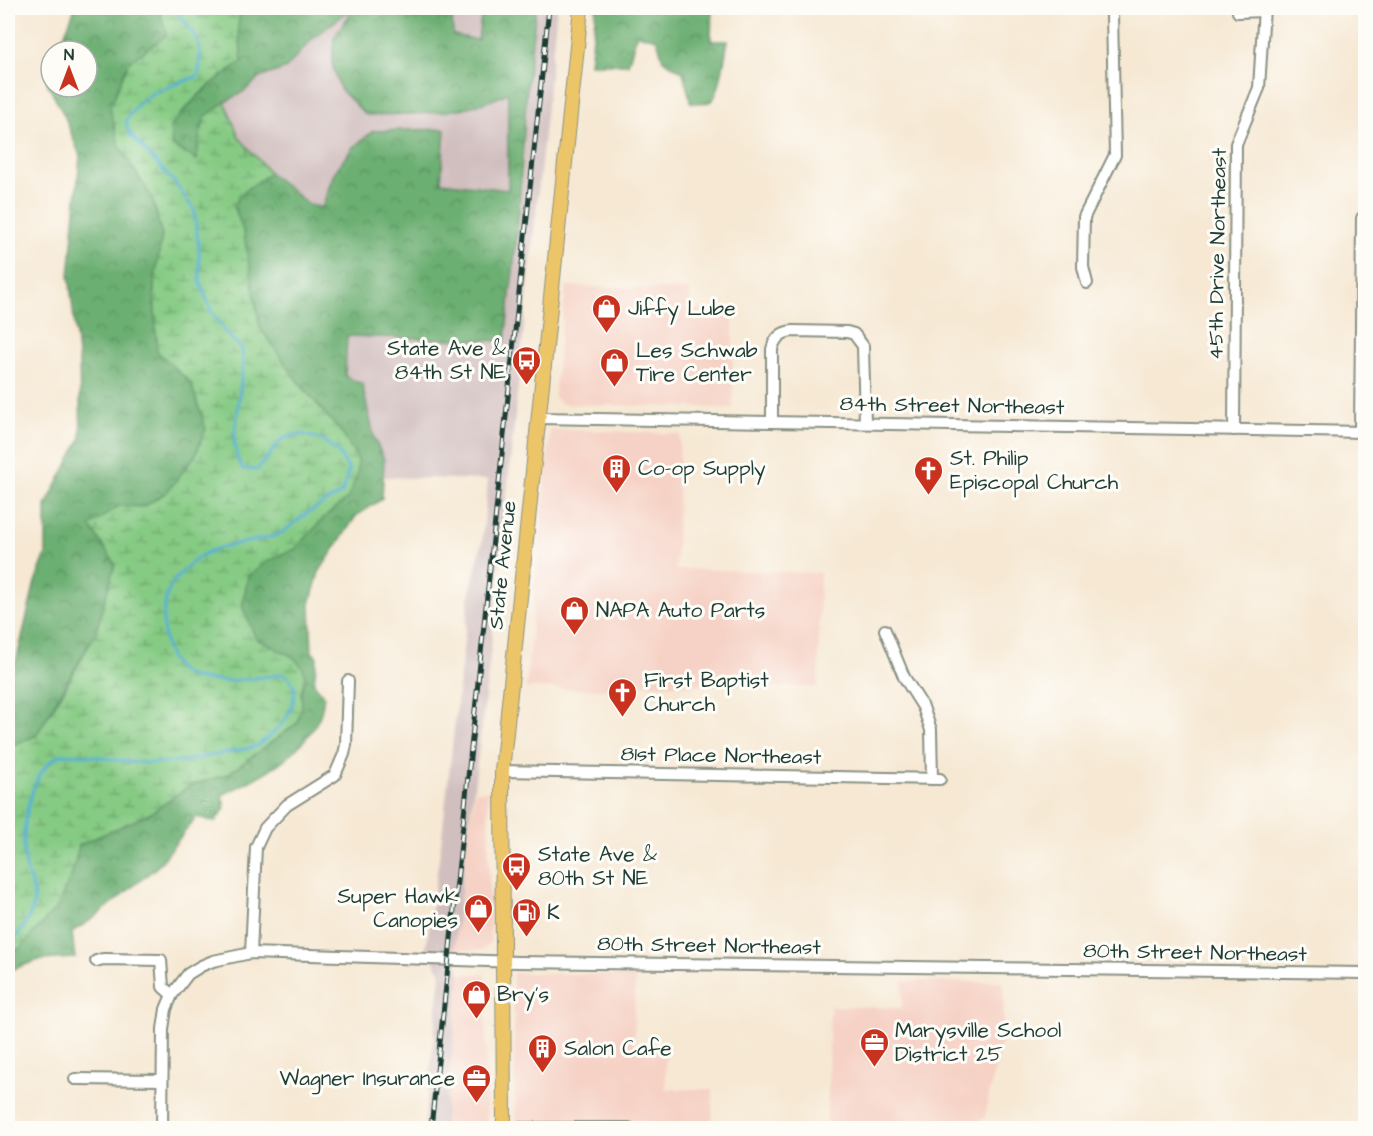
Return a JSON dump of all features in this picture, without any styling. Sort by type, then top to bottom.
[{"type":"main road","name":"State Avenue","points":[[504,1128],[502,771],[581,8]]},
{"type":"street","points":[[1087,283],[1083,267],[1084,217],[1115,155],[1110,8]]},
{"type":"street","name":"45th Drive Northeast","points":[[1234,430],[1236,144],[1259,88],[1263,10],[1238,12]]},
{"type":"street","points":[[1362,218],[1364,249],[1363,432]]},
{"type":"street","points":[[772,422],[773,343],[781,334],[793,331],[854,334],[863,346],[864,353],[865,423]]},
{"type":"street","name":"84th Street Northeast","points":[[538,418],[1363,432]]},
{"type":"street","name":"81st Place Northeast","points":[[502,771],[936,779],[931,730],[923,707],[904,677],[885,630]]},
{"type":"street","points":[[251,953],[256,847],[265,828],[287,805],[335,775],[346,745],[348,681]]},
{"type":"street","name":"80th Street Northeast","points":[[171,995],[188,974],[201,966],[213,961],[251,953],[503,962],[1365,973]]},
{"type":"street","points":[[96,961],[104,958],[161,960],[163,987],[171,995],[166,1008],[163,1029],[162,1128]]},
{"type":"street","points":[[75,1079],[162,1080]]},
{"type":"street","points":[[504,1128],[629,1128]]},
{"type":"shaded area","points":[[352,8],[361,8],[492,101],[509,93],[508,190],[441,182],[445,129],[373,131],[352,148],[334,173],[323,208],[308,204],[270,173],[239,137],[225,102],[245,91],[259,78],[286,68],[311,40]]},
{"type":"shaded area","points":[[435,8],[482,8],[478,40],[453,35]]},
{"type":"shaded area","points":[[536,8],[557,8],[490,657],[454,951],[460,974],[444,1128],[424,1128],[441,973],[426,949],[441,844],[469,597],[482,542],[488,480],[383,477],[384,460],[374,437],[368,407],[345,377],[347,336],[505,341],[523,173],[527,84]]},
{"type":"shaded area","points":[[566,286],[690,290],[690,309],[733,310],[733,408],[562,404],[554,397]]},
{"type":"shaded area","points":[[550,429],[680,434],[676,569],[820,573],[818,687],[639,684],[638,690],[526,688]]},
{"type":"shaded area","points":[[475,791],[488,791],[490,942],[483,950],[454,951]]},
{"type":"shaded area","points":[[513,973],[635,975],[634,1045],[665,1046],[666,1089],[713,1089],[712,1128],[516,1128]]},
{"type":"shaded area","points":[[460,974],[485,974],[487,1128],[444,1128]]},
{"type":"shaded area","points":[[903,981],[1004,982],[1003,1036],[985,1118],[973,1126],[827,1127],[830,1006],[902,1008]]},
{"type":"green space","points":[[75,8],[159,8],[168,35],[128,63],[119,145],[152,198],[162,235],[154,285],[157,351],[191,383],[206,429],[195,456],[167,492],[144,507],[119,506],[115,564],[96,632],[36,736],[8,747],[8,688],[35,582],[46,554],[46,505],[81,438],[79,363],[69,276],[80,156],[55,99],[99,99],[99,39],[63,39]]},
{"type":"green space","points":[[159,8],[241,8],[238,25],[242,62],[203,91],[178,117],[170,127],[172,146],[197,160],[205,117],[225,102],[239,137],[270,173],[240,194],[234,206],[244,234],[260,328],[298,382],[341,432],[358,460],[357,475],[348,498],[326,516],[295,549],[268,561],[248,576],[242,606],[256,639],[293,657],[303,668],[305,677],[297,723],[228,774],[189,786],[149,814],[79,845],[72,874],[57,907],[19,949],[8,951],[8,747],[36,736],[96,632],[115,564],[90,526],[119,506],[144,507],[167,492],[195,456],[206,429],[191,383],[157,351],[154,285],[162,235],[152,198],[119,145],[110,108],[128,63],[167,35]]},
{"type":"green space","points":[[241,8],[352,8],[311,40],[286,68],[259,78],[245,91],[205,117],[197,161],[172,146],[170,127],[203,92],[242,62],[238,25]]},
{"type":"green space","points":[[354,8],[433,8],[437,12],[452,14],[453,35],[478,40],[482,8],[536,8],[527,84],[518,225],[505,341],[347,336],[345,376],[362,384],[374,437],[384,460],[382,499],[356,516],[319,572],[310,604],[312,652],[317,657],[314,683],[324,696],[319,718],[311,732],[290,755],[251,781],[222,795],[225,808],[215,822],[196,817],[158,866],[94,918],[72,932],[75,958],[39,960],[8,971],[8,951],[19,949],[72,874],[79,845],[149,814],[189,786],[228,774],[297,723],[305,677],[293,657],[256,639],[242,606],[248,576],[268,561],[295,549],[326,516],[348,498],[341,432],[298,382],[260,328],[244,234],[234,206],[240,194],[270,173],[308,204],[322,208],[334,173],[352,148],[373,131],[445,129],[441,182],[508,190],[508,93],[490,101],[456,110],[421,114],[366,115],[340,89],[332,64],[334,38]]},
{"type":"green space","points":[[596,8],[712,8],[711,41],[728,41],[720,83],[714,98],[706,103],[691,103],[683,72],[663,60],[657,39],[637,34],[628,64],[590,64]]},
{"type":"waterway","points":[[8,944],[26,923],[34,903],[26,866],[24,834],[34,787],[50,762],[66,754],[146,763],[191,760],[257,745],[274,733],[283,722],[290,711],[295,689],[290,679],[284,674],[224,681],[200,679],[179,670],[172,661],[164,636],[164,608],[167,596],[176,579],[199,557],[218,548],[277,535],[303,516],[342,493],[349,470],[339,453],[323,440],[301,434],[283,438],[257,470],[243,469],[238,460],[234,441],[243,365],[242,349],[226,333],[212,313],[200,282],[194,210],[176,184],[129,133],[126,120],[138,104],[154,92],[198,76],[199,46],[193,32],[174,8]]},
{"type":"railway","points":[[431,1128],[549,8]]},
{"type":"place","name":"Jiffy Lube","points":[[607,334]]},
{"type":"place","name":"State Ave & 84th St NE","points":[[527,386]]},
{"type":"place","name":"Les Schwab Tire Center","points":[[615,388]]},
{"type":"place","name":"Co-op Supply","points":[[617,494]]},
{"type":"place","name":"St. Philip Episcopal Church","points":[[929,496]]},
{"type":"place","name":"NAPA Auto Parts","points":[[575,636]]},
{"type":"place","name":"First Baptist Church","points":[[623,718]]},
{"type":"place","name":"State Ave & 80th St NE","points":[[517,892]]},
{"type":"place","name":"Super Hawk Canopies","points":[[479,934]]},
{"type":"place","name":"K","points":[[526,938]]},
{"type":"place","name":"Bry's","points":[[476,1020]]},
{"type":"place","name":"Marysville School District 25","points":[[874,1068]]},
{"type":"place","name":"Salon Cafe","points":[[543,1074]]},
{"type":"place","name":"Wagner Insurance","points":[[476,1104]]}]
